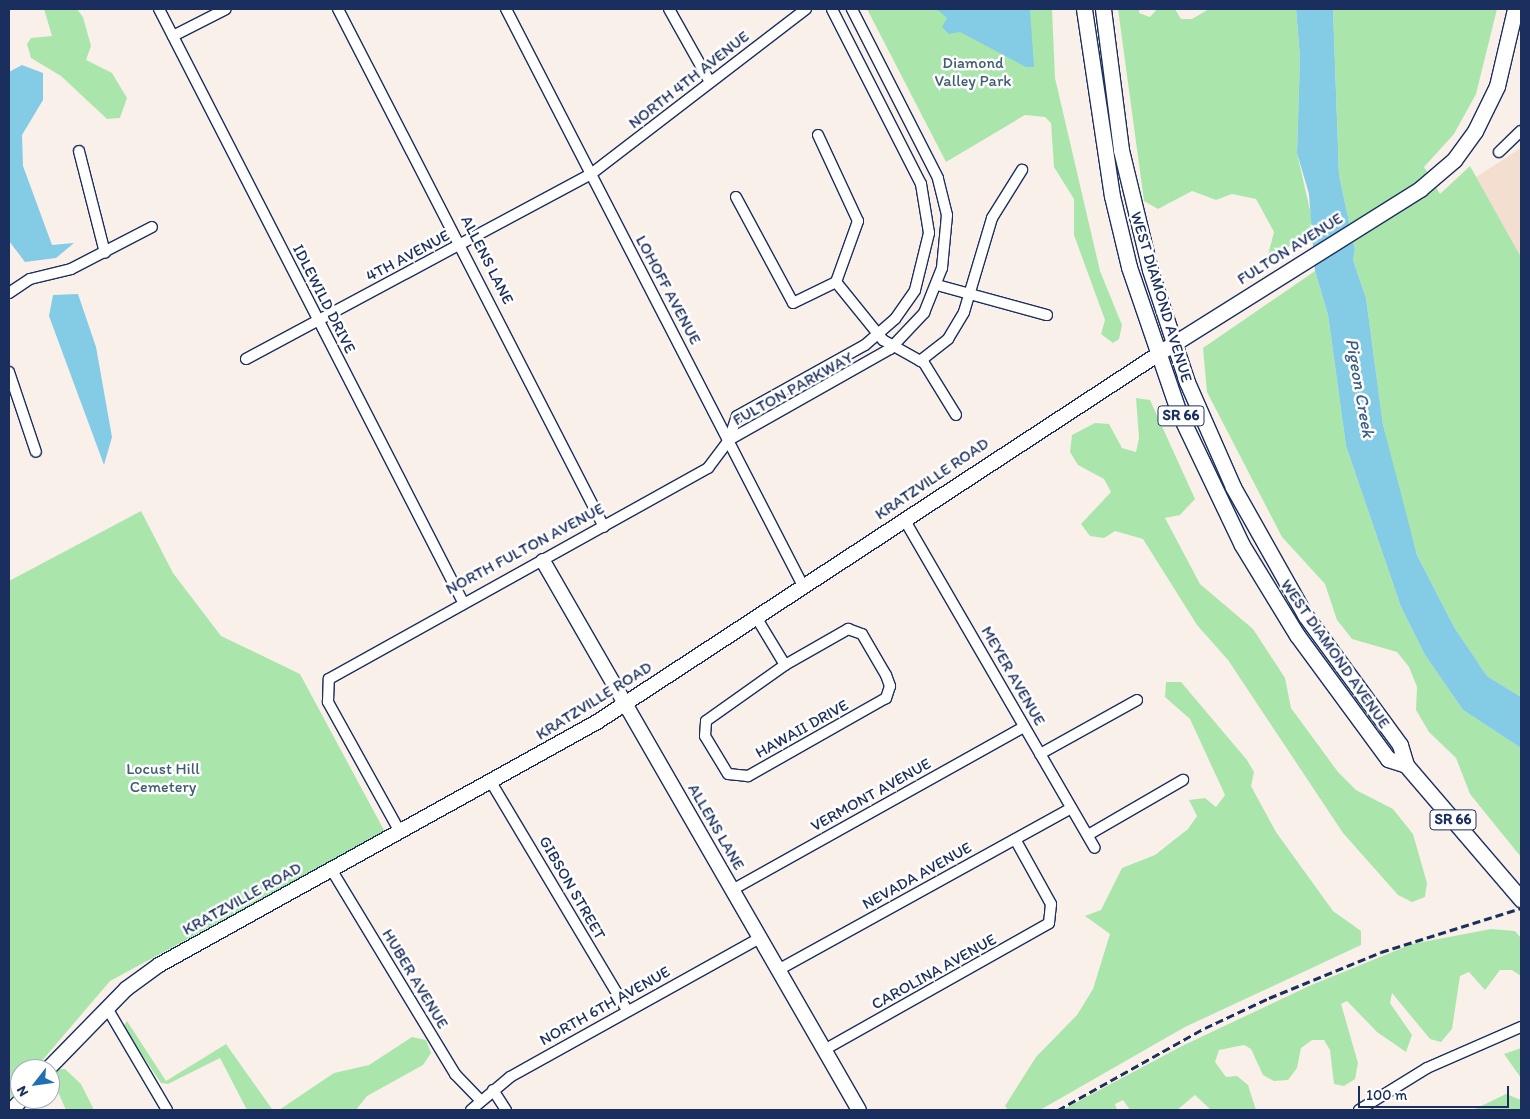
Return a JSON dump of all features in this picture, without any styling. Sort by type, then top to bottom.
[{"type":"main road","name":"WEST DIAMOND AVENUE","points":[[1084,9],[1112,196],[1157,355],[1207,475],[1269,590],[1327,679],[1388,759],[1406,765]]},
{"type":"main road","name":"WEST DIAMOND AVENUE","points":[[1103,9],[1123,159],[1173,344],[1209,434],[1263,544],[1335,658],[1400,745],[1406,765],[1521,899]]},
{"type":"main road","name":"FULTON AVENUE","points":[[1157,355],[1441,172],[1466,145],[1491,100],[1515,9]]},
{"type":"main road","name":"KRATZVILLE ROAD","points":[[58,1059],[107,1008],[159,965],[491,782],[624,705],[904,519],[1157,355]]},
{"type":"main road","name":"ALLENS LANE","points":[[543,561],[624,705],[859,1110]]},
{"type":"street","name":"IDLEWILD DRIVE","points":[[159,9],[463,602]]},
{"type":"street","points":[[173,36],[226,9]]},
{"type":"street","name":"ALLENS LANE","points":[[338,9],[604,527]]},
{"type":"street","name":"LOHOFF AVENUE","points":[[506,9],[803,586]]},
{"type":"street","points":[[670,9],[710,82]]},
{"type":"street","name":"NORTH 4TH AVENUE","points":[[591,174],[806,9]]},
{"type":"street","name":"FULTON PARKWAY","points":[[729,440],[737,416],[879,335],[908,303],[920,279],[929,233],[927,204],[913,167],[832,9]]},
{"type":"street","name":"FULTON PARKWAY","points":[[729,440],[894,346],[924,313],[937,285],[947,234],[938,178],[852,9]]},
{"type":"street","points":[[1499,152],[1521,130]]},
{"type":"street","points":[[736,197],[793,303],[836,282],[858,221],[818,135]]},
{"type":"street","points":[[79,152],[105,253]]},
{"type":"street","points":[[920,361],[948,339],[970,295],[992,218],[1022,170]]},
{"type":"street","name":"4TH AVENUE","points":[[318,320],[591,174]]},
{"type":"street","points":[[9,293],[30,279],[61,273],[105,253],[152,227]]},
{"type":"street","points":[[836,282],[879,335],[920,361],[956,415]]},
{"type":"street","points":[[937,285],[1047,315]]},
{"type":"street","points":[[246,359],[318,320]]},
{"type":"street","points":[[9,372],[36,452]]},
{"type":"street","name":"NORTH FULTON AVENUE","points":[[400,832],[328,702],[329,679],[463,602],[543,561],[708,468],[729,440]]},
{"type":"street","name":"MEYER AVENUE","points":[[904,519],[1095,848]]},
{"type":"street","points":[[756,617],[785,665]]},
{"type":"street","name":"HAWAII DRIVE","points":[[841,630],[855,630],[886,675],[888,695],[748,776],[731,776],[705,736],[706,721],[785,665],[841,630]]},
{"type":"street","points":[[1040,754],[1137,700]]},
{"type":"street","name":"VERMONT AVENUE","points":[[732,890],[1024,727]]},
{"type":"street","points":[[1088,835],[1183,780]]},
{"type":"street","name":"GIBSON STREET","points":[[491,782],[627,1010]]},
{"type":"street","name":"NEVADA AVENUE","points":[[778,970],[1071,808]]},
{"type":"street","name":"CAROLINA AVENUE","points":[[824,1050],[1046,926],[1053,914],[1015,839]]},
{"type":"street","name":"HUBER AVENUE","points":[[331,869],[455,1074],[480,1100]]},
{"type":"street","name":"NORTH 6TH AVENUE","points":[[471,1110],[492,1090],[627,1010],[760,938]]},
{"type":"street","points":[[107,1008],[167,1110]]},
{"type":"street","points":[[1359,1110],[1427,1068],[1521,1027]]},
{"type":"street","points":[[492,1090],[506,1110]]},
{"type":"shaded area","points":[[1521,148],[1521,257],[1476,177]]},
{"type":"green space","points":[[44,9],[77,9],[83,17],[91,46],[86,60],[112,73],[127,98],[120,118],[107,119],[61,76],[31,58],[27,44],[31,38],[52,36]]},
{"type":"green space","name":"Diamond Valley Park","points":[[867,9],[1052,9],[1055,78],[1100,271],[1122,325],[1119,339],[1113,343],[1101,334],[1105,320],[1074,235],[1074,199],[1054,167],[1051,123],[1045,117],[1025,115],[946,162]]},
{"type":"green space","points":[[1118,9],[1139,9],[1139,13],[1150,17],[1157,9],[1175,9],[1181,19],[1192,19],[1209,9],[1296,9],[1300,57],[1297,153],[1312,219],[1311,228],[1279,255],[1267,259],[1274,232],[1256,199],[1232,194],[1216,200],[1192,191],[1158,209],[1144,201]]},
{"type":"green space","points":[[1333,9],[1497,9],[1476,94],[1454,134],[1424,167],[1440,194],[1470,166],[1521,257],[1521,697],[1487,676],[1454,627],[1417,555],[1395,476],[1383,425],[1366,298],[1353,260],[1355,250],[1339,175]]},
{"type":"green space","points":[[1315,271],[1328,315],[1346,446],[1401,607],[1425,655],[1463,710],[1521,748],[1521,857],[1470,794],[1456,758],[1429,732],[1416,710],[1417,687],[1409,667],[1397,652],[1352,639],[1337,620],[1325,584],[1282,537],[1207,392],[1203,348]]},
{"type":"green space","points":[[1136,398],[1150,400],[1195,499],[1180,515],[1165,518],[1200,584],[1253,629],[1285,678],[1291,708],[1338,772],[1356,790],[1393,809],[1413,834],[1427,883],[1425,897],[1412,902],[1398,895],[1343,833],[1228,660],[1197,625],[1143,539],[1115,531],[1104,538],[1090,536],[1081,524],[1111,492],[1104,479],[1078,465],[1070,452],[1072,435],[1095,423],[1109,424],[1122,448],[1136,452],[1139,438]]},
{"type":"green space","name":"Locust Hill Cemetery","points":[[141,511],[173,573],[221,636],[300,674],[385,832],[110,981],[44,1059],[10,1059],[9,1100],[9,581]]},
{"type":"green space","points":[[1166,682],[1181,682],[1247,760],[1254,772],[1251,786],[1276,832],[1333,911],[1361,931],[1361,945],[1185,1027],[1040,1110],[1008,1110],[1005,1106],[1036,1057],[1077,1015],[1093,989],[1110,934],[1085,916],[1101,910],[1122,868],[1155,855],[1188,829],[1197,816],[1189,800],[1205,798],[1216,807],[1225,795],[1190,719],[1165,697]]},
{"type":"green space","points":[[1491,929],[1515,931],[1521,938],[1521,976],[1512,970],[1500,970],[1485,990],[1469,972],[1460,976],[1452,1029],[1441,1042],[1430,1039],[1392,993],[1390,1003],[1412,1035],[1406,1052],[1377,1032],[1347,1001],[1341,1004],[1358,1063],[1355,1079],[1344,1086],[1334,1084],[1330,1050],[1324,1040],[1312,1040],[1301,1048],[1297,1068],[1288,1080],[1274,1081],[1263,1075],[1251,1049],[1244,1045],[1219,1050],[1215,1062],[1226,1077],[1237,1076],[1248,1085],[1256,1110],[1211,1110],[1195,1095],[1177,1110],[1130,1110],[1123,1100],[1115,1104],[1117,1110],[1062,1110],[1182,1046],[1309,986],[1412,944]]},
{"type":"green space","points":[[127,1021],[166,1081],[226,1044],[272,1109],[278,1110],[247,1110],[220,1058],[168,1084],[161,1083],[123,1027]]},
{"type":"green space","points":[[412,1037],[426,1040],[431,1053],[423,1065],[367,1096],[356,1110],[279,1110],[334,1073],[369,1065]]},
{"type":"green space","points":[[1521,1048],[1521,1078],[1504,1054]]},
{"type":"green space","points":[[60,1069],[65,1069],[81,1084],[94,1110],[66,1110],[60,1096]]},
{"type":"green space","points":[[1506,1094],[1521,1100],[1521,1110],[1473,1110]]},
{"type":"water","points":[[937,9],[1030,9],[1034,67],[1026,67],[960,32],[949,34],[942,27],[947,18]]},
{"type":"water","name":"Pigeon Creek","points":[[1296,9],[1333,10],[1339,175],[1355,250],[1353,260],[1366,298],[1383,425],[1417,555],[1454,627],[1487,676],[1521,697],[1521,748],[1463,710],[1425,655],[1401,607],[1346,446],[1328,315],[1315,271],[1309,194],[1297,153],[1300,57]]},
{"type":"water","points":[[22,65],[43,73],[43,100],[22,135],[23,166],[52,245],[74,243],[56,258],[25,262],[9,241],[9,72]]},
{"type":"water","points":[[78,294],[96,347],[112,437],[104,465],[49,316],[53,295]]},
{"type":"railway","points":[[1058,1110],[1205,1028],[1269,998],[1381,952],[1521,908]]}]
